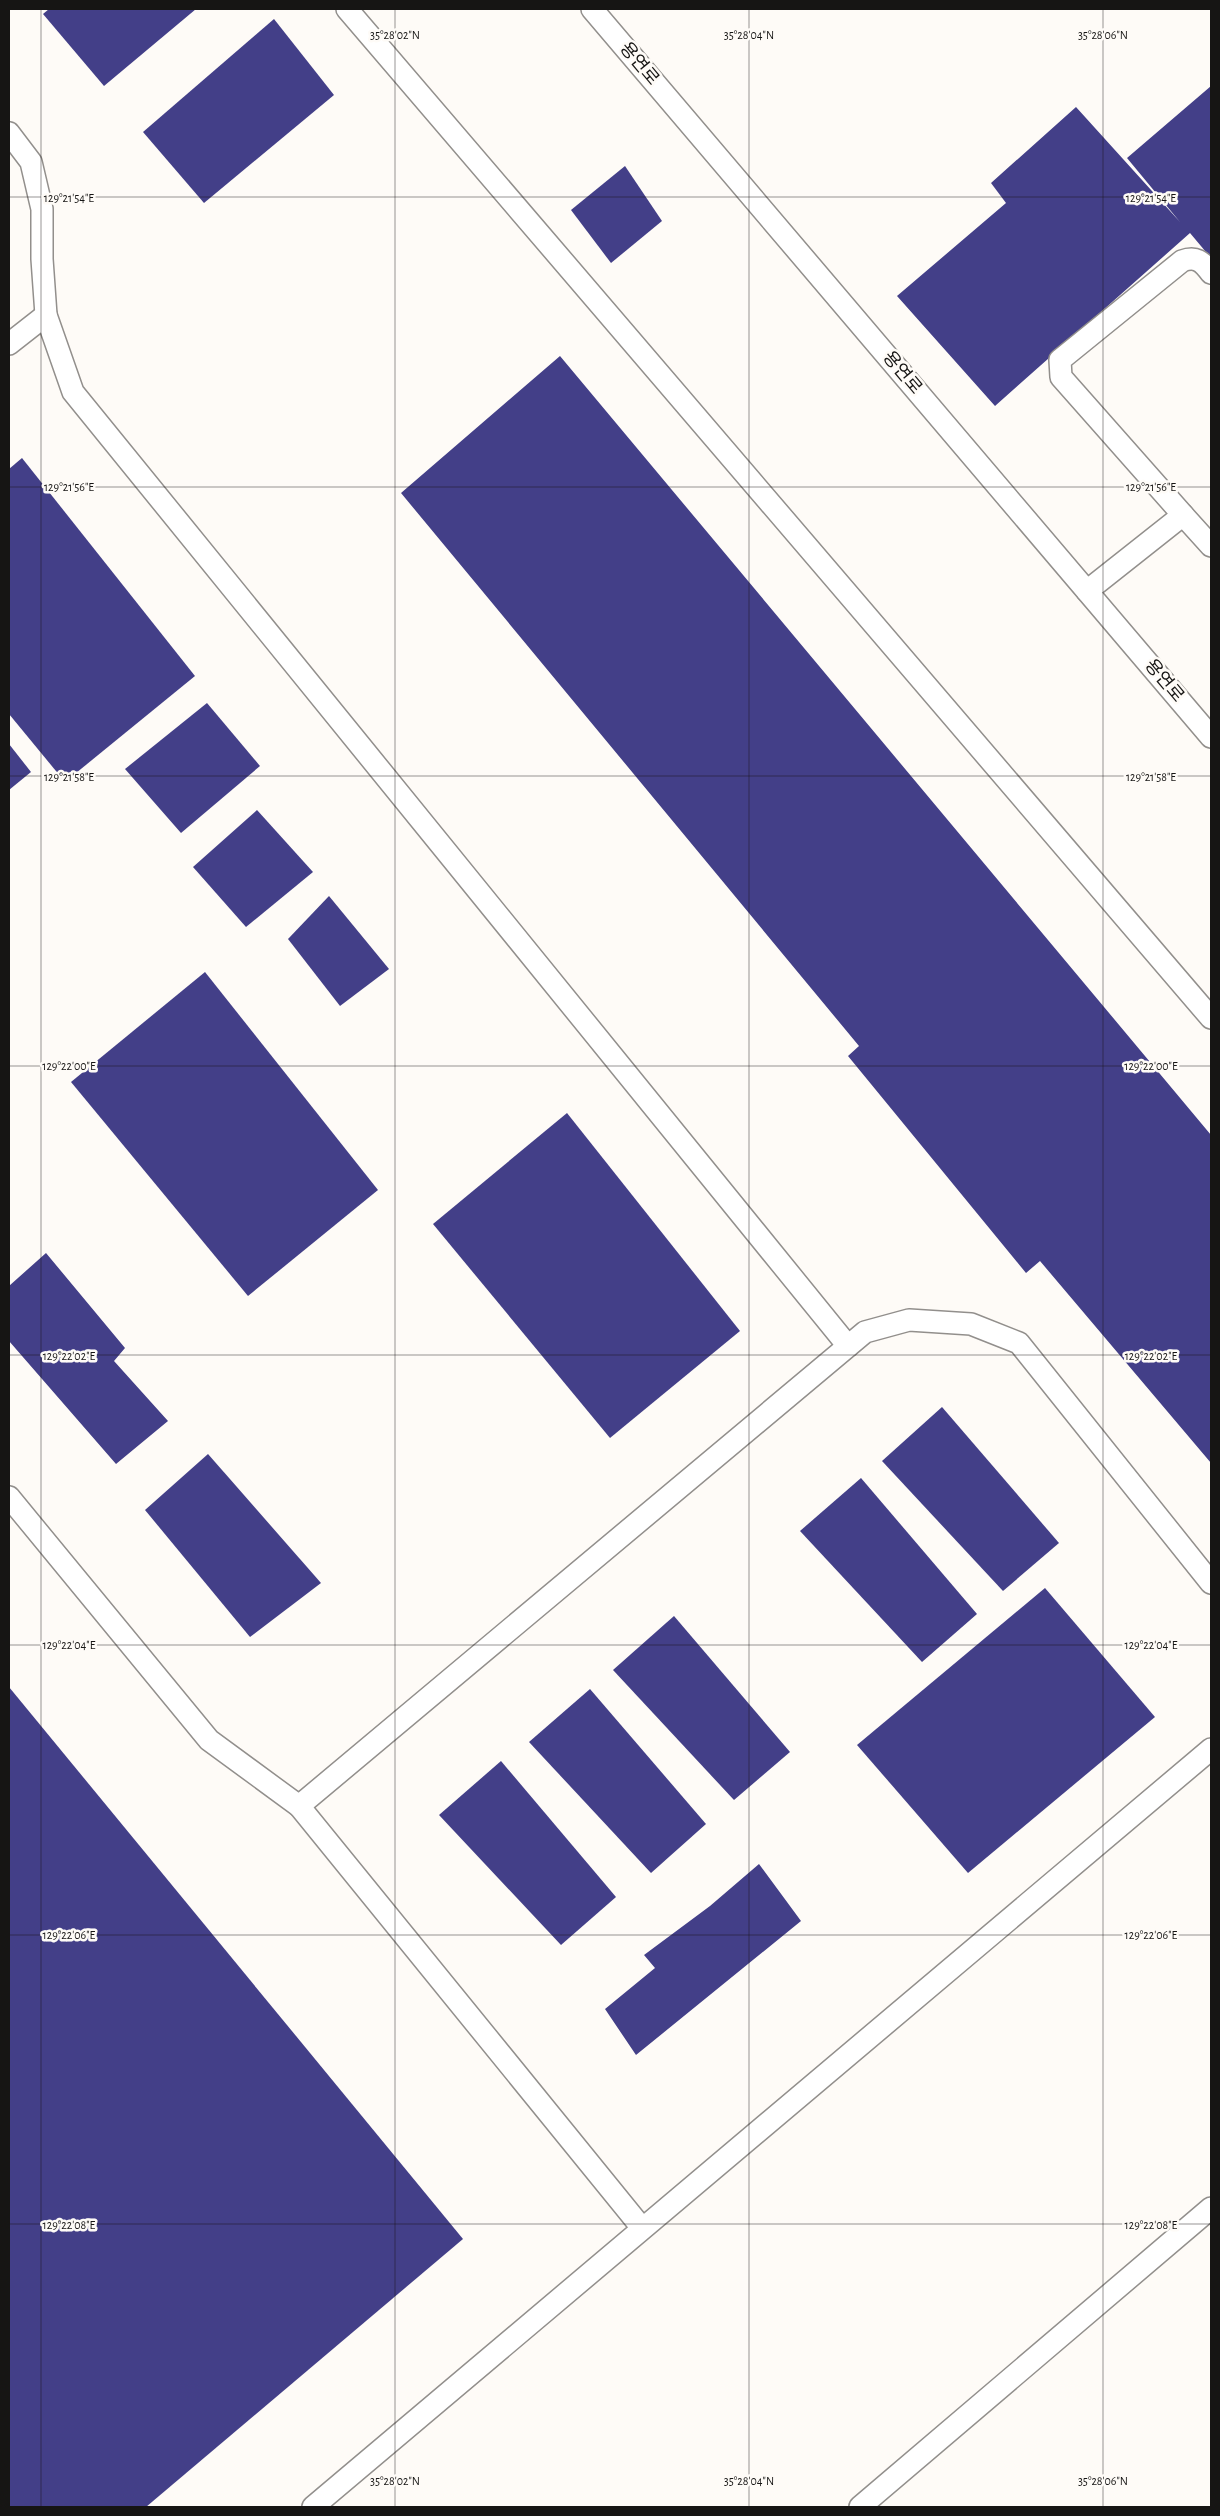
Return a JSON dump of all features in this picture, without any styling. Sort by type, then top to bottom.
[{"type":"lane","points":[[347,9],[1211,1018]]},
{"type":"lane","name":"용연로","points":[[592,9],[1211,737]]},
{"type":"lane","points":[[9,133],[31,162],[42,209],[42,259],[46,314],[73,392],[848,1346]]},
{"type":"lane","points":[[1211,273],[1202,261],[1192,258],[1182,261],[1060,360],[1061,377],[1211,546]]},
{"type":"lane","points":[[9,344],[46,314]]},
{"type":"lane","points":[[1087,591],[1183,515]]},
{"type":"lane","points":[[299,1806],[865,1332],[909,1320],[971,1324],[1018,1343],[1211,1583]]},
{"type":"lane","points":[[9,1497],[209,1740],[299,1806],[642,2228]]},
{"type":"lane","points":[[313,2507],[1211,1749]]},
{"type":"lane","points":[[860,2507],[1211,2208]]},
{"type":"building","points":[[49,9],[196,9],[104,86],[43,14]]},
{"type":"building","points":[[274,19],[334,95],[204,203],[143,132]]},
{"type":"building","points":[[1211,86],[1211,258],[1190,233],[995,406],[897,296],[1006,203],[991,183],[1076,107],[1180,222],[1127,158]]},
{"type":"building","points":[[625,166],[662,221],[611,263],[571,210]]},
{"type":"building","points":[[560,356],[1211,1135],[1211,1463],[1040,1261],[1026,1273],[848,1056],[859,1046],[401,493]]},
{"type":"building","points":[[22,458],[195,676],[65,782],[9,714],[9,469]]},
{"type":"building","points":[[207,703],[260,766],[181,833],[125,769]]},
{"type":"building","points":[[9,744],[31,772],[9,790]]},
{"type":"building","points":[[257,810],[313,872],[246,927],[193,867]]},
{"type":"building","points":[[329,896],[389,969],[340,1006],[288,939]]},
{"type":"building","points":[[205,972],[378,1190],[248,1296],[71,1082]]},
{"type":"building","points":[[567,1113],[740,1331],[610,1438],[433,1224]]},
{"type":"building","points":[[46,1253],[125,1348],[114,1361],[168,1421],[116,1464],[9,1341],[9,1286]]},
{"type":"building","points":[[942,1407],[1059,1543],[1003,1591],[882,1461]]},
{"type":"building","points":[[208,1454],[321,1583],[250,1637],[145,1510]]},
{"type":"building","points":[[861,1478],[977,1614],[922,1662],[800,1531]]},
{"type":"building","points":[[1045,1588],[1155,1717],[968,1873],[857,1745]]},
{"type":"building","points":[[674,1616],[790,1752],[734,1800],[613,1670]]},
{"type":"building","points":[[9,1687],[463,2239],[146,2507],[9,2507]]},
{"type":"building","points":[[590,1689],[706,1824],[651,1873],[529,1742]]},
{"type":"building","points":[[501,1761],[616,1897],[561,1945],[439,1815]]},
{"type":"building","points":[[759,1864],[801,1921],[636,2055],[605,2009],[655,1968],[644,1955],[710,1906]]}]
